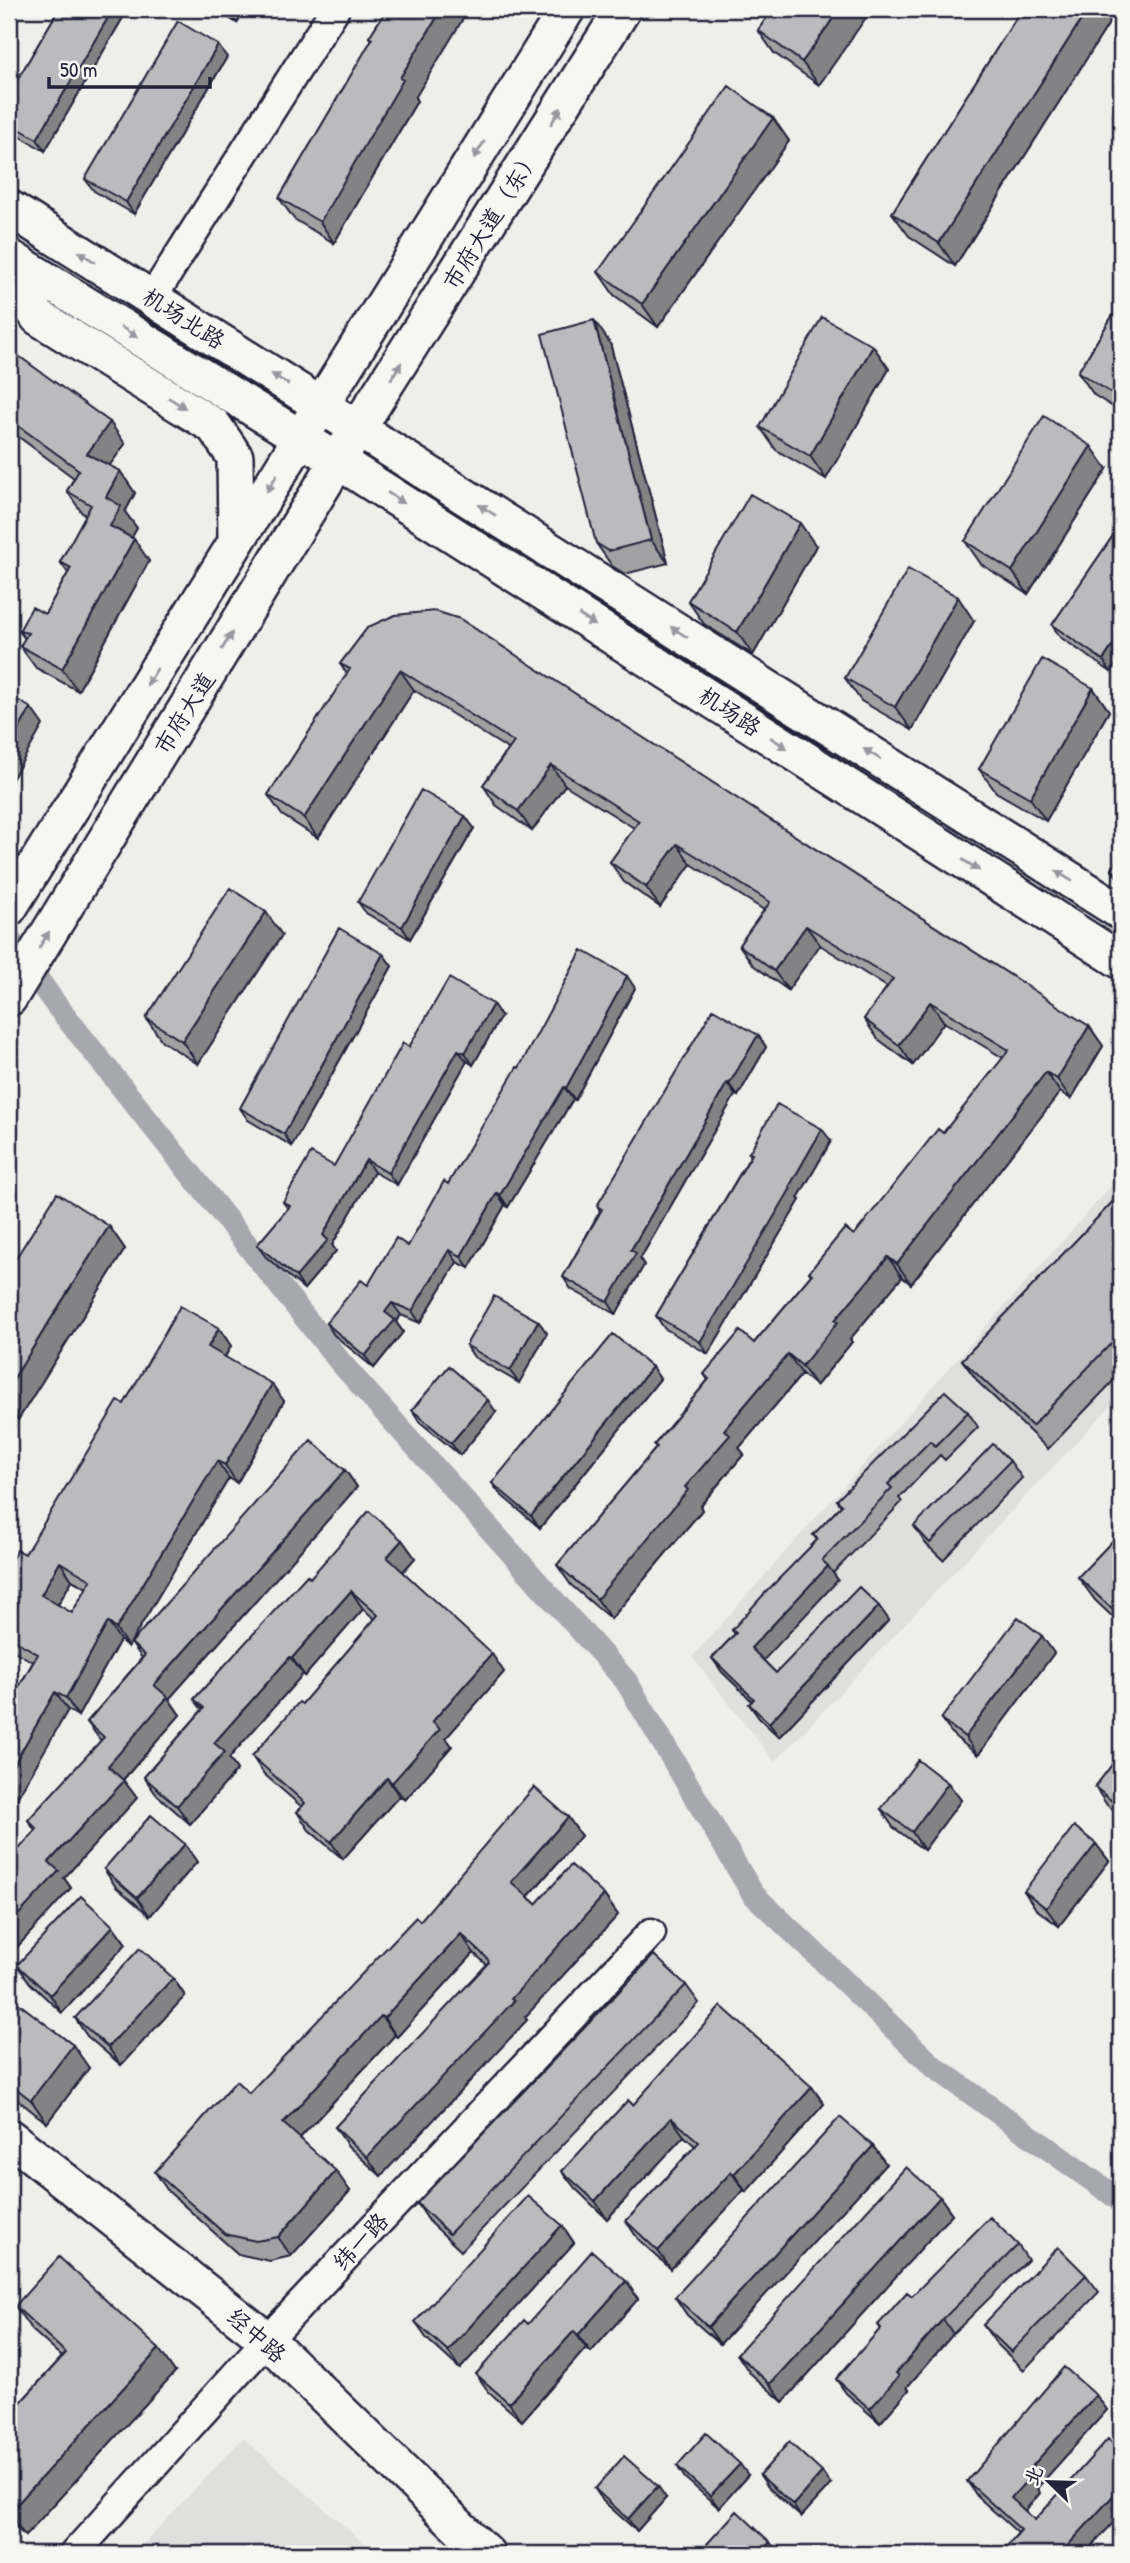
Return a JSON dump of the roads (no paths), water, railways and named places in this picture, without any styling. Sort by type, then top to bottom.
[{"type":"main road","name":"市府大道（东）","points":[[322,405],[567,9]]},
{"type":"main road","name":"市府大道（东）","points":[[358,428],[623,9]]},
{"type":"main road","name":"机场北路","points":[[9,208],[358,428]]},
{"type":"main road","name":"机场北路","points":[[9,257],[338,461]]},
{"type":"main road","points":[[9,273],[38,317],[214,426],[235,457],[236,541]]},
{"type":"main road","name":"市府大道","points":[[9,908],[322,405]]},
{"type":"main road","name":"市府大道","points":[[9,998],[358,428]]},
{"type":"main road","name":"机场路","points":[[358,428],[1121,912]]},
{"type":"main road","name":"机场路","points":[[338,461],[1121,961]]},
{"type":"main road","name":"经中路","points":[[9,2137],[267,2340],[487,2554]]},
{"type":"street","points":[[152,298],[335,9]]},
{"type":"street","name":"纬一路","points":[[74,2554],[267,2340],[651,1933]]},
{"type":"waterway","points":[[9,939],[54,1002],[341,1363],[626,1681],[753,1894],[933,2066],[1121,2201]]}]
